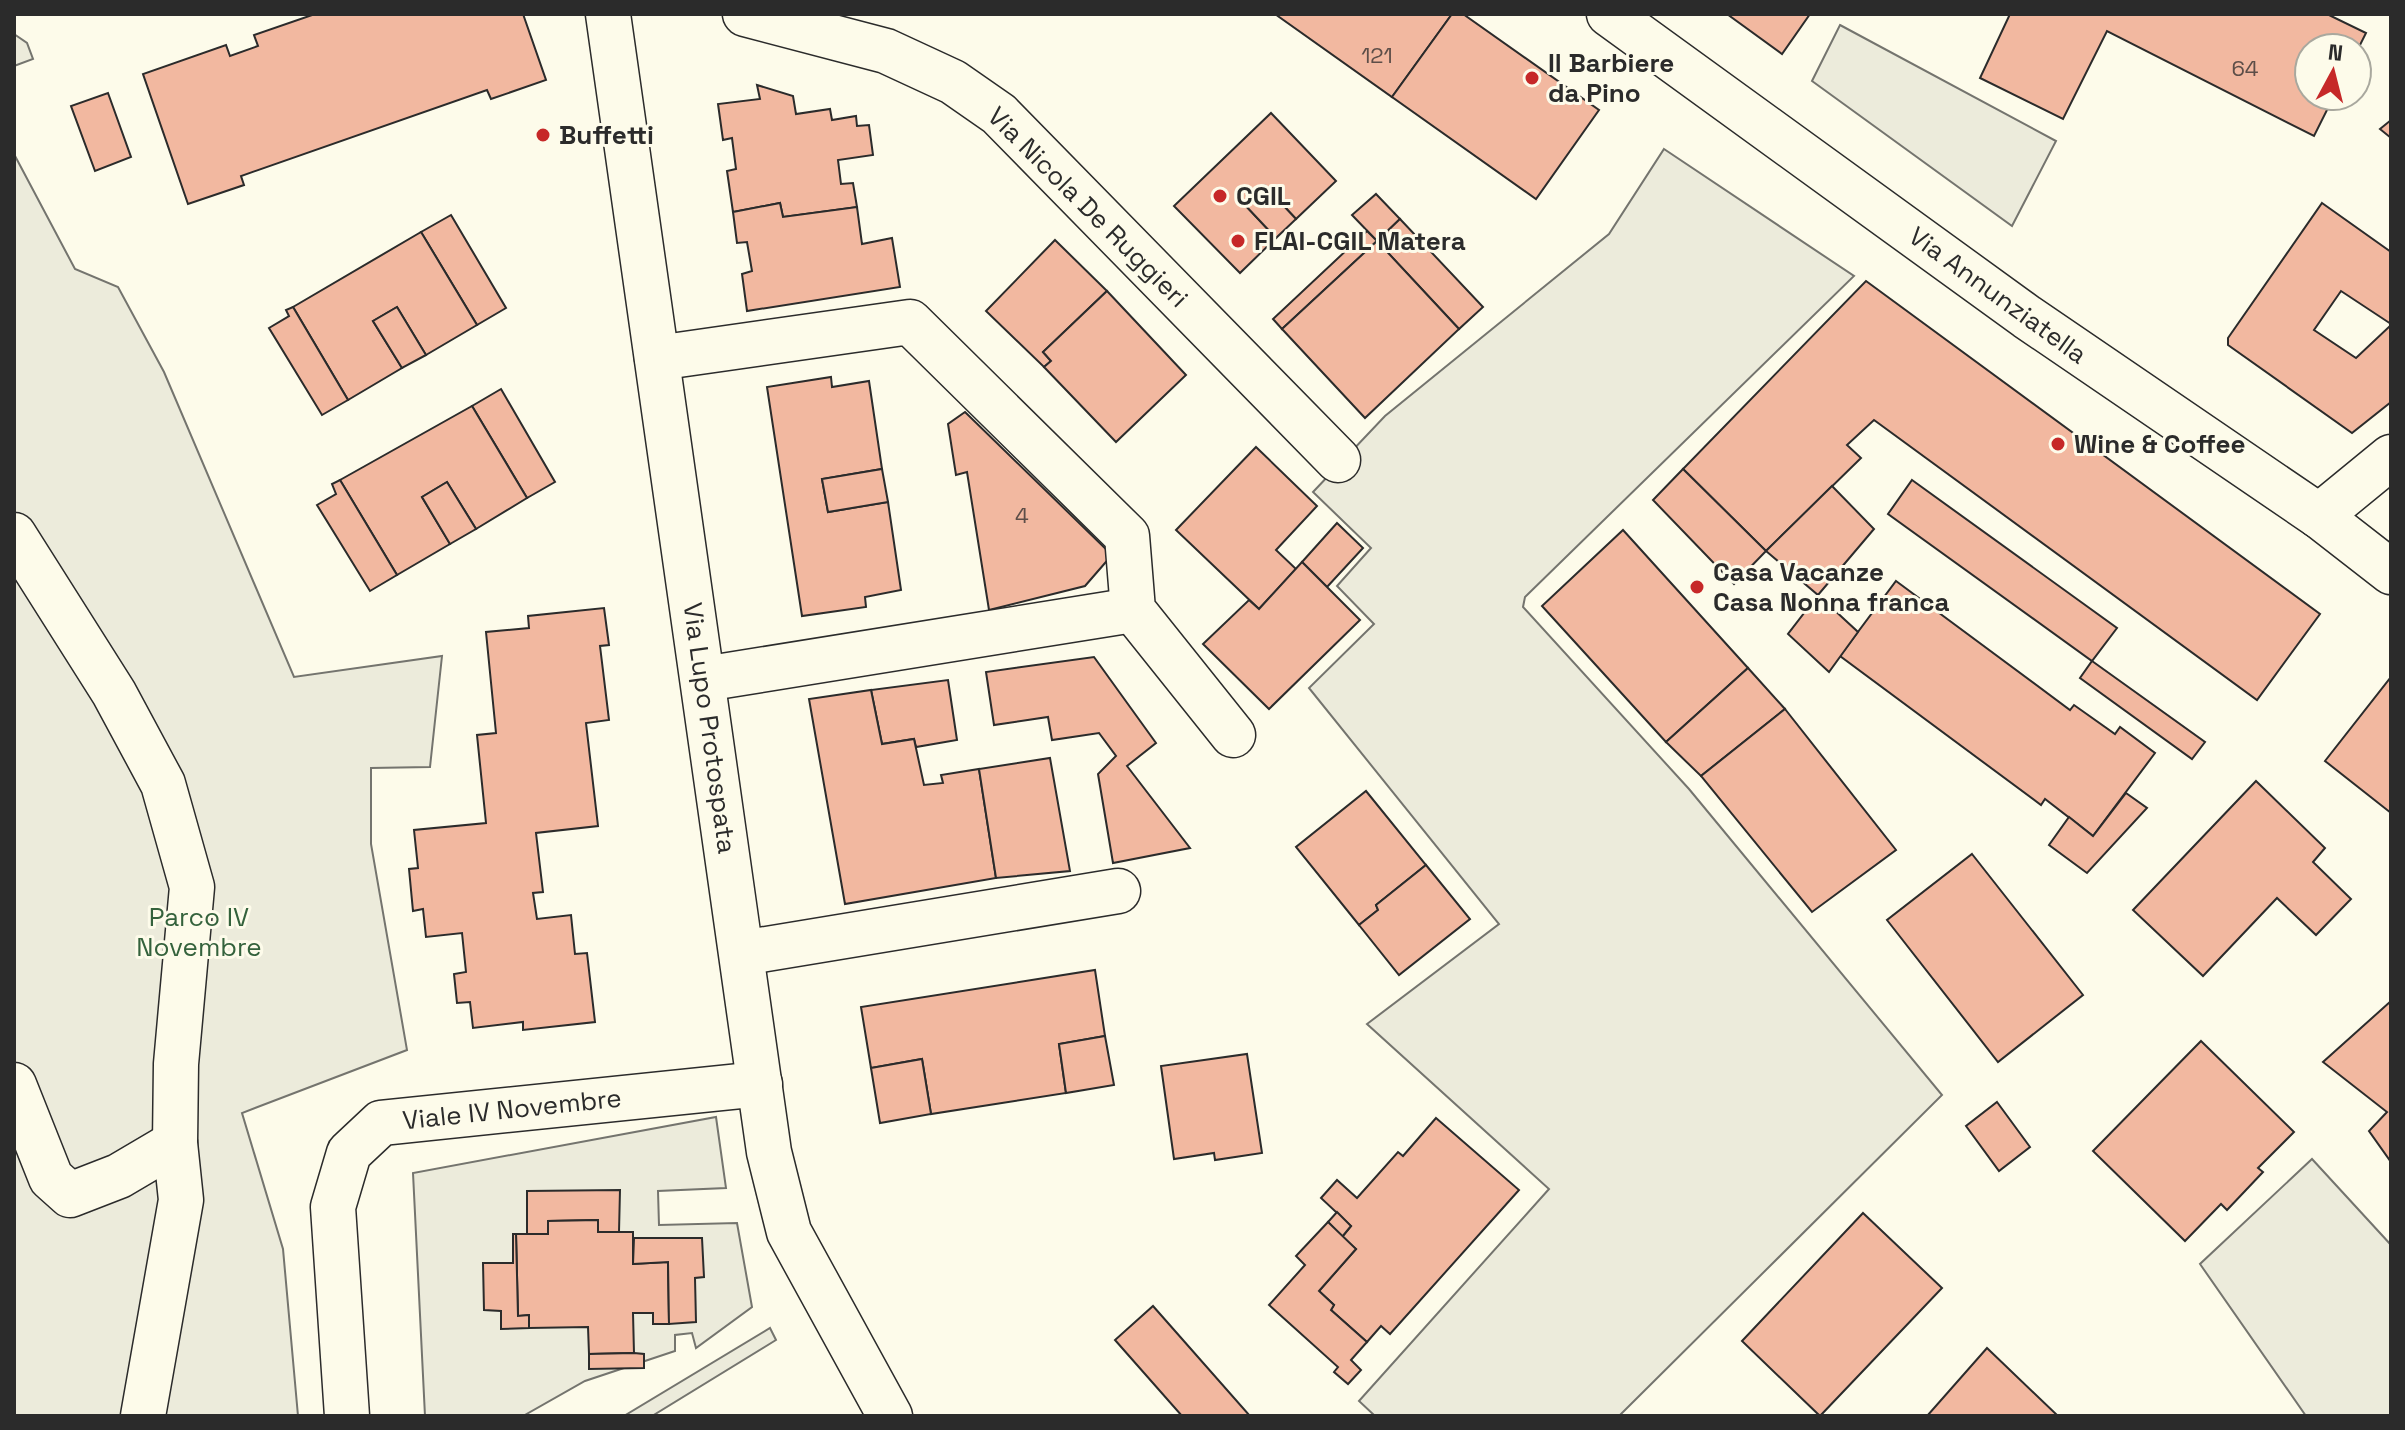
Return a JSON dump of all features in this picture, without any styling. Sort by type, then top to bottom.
[{"type":"street","name":"Via Lupo Protospata","points":[[608,14],[769,1152],[789,1232],[890,1416]]},
{"type":"street","name":"Via Nicola De Ruggieri","points":[[745,14],[886,51],[953,82],[999,114],[1338,460]]},
{"type":"street","name":"Via Annunziatella","points":[[1609,14],[2027,317],[2319,516],[2391,572]]},
{"type":"street","points":[[657,358],[910,322],[1127,536],[1133,610],[1233,735]]},
{"type":"street","points":[[2319,516],[2391,457]]},
{"type":"street","points":[[14,535],[114,693],[163,784],[192,887],[176,1064],[175,1143],[181,1200],[143,1416]]},
{"type":"street","points":[[704,679],[1133,610]]},
{"type":"street","points":[[742,953],[1118,891]]},
{"type":"street","name":"Viale IV Novembre","points":[[347,1416],[333,1207],[349,1153],[381,1123],[760,1084]]},
{"type":"street","points":[[14,1085],[51,1178],[70,1195],[119,1176],[175,1143]]},
{"type":"green space","points":[[1840,25],[2056,141],[2012,226],[1812,81]]},
{"type":"green space","points":[[14,34],[27,43],[33,59],[14,66]]},
{"type":"green space","points":[[1664,149],[1854,276],[1525,597],[1523,607],[1689,789],[1942,1095],[1619,1416],[1375,1416],[1359,1401],[1549,1189],[1367,1024],[1499,924],[1309,688],[1374,624],[1337,586],[1371,548],[1313,492],[1385,416],[1609,234]]},
{"type":"green space","name":"Parco IV Novembre","points":[[14,154],[75,269],[118,287],[164,372],[294,677],[442,656],[430,767],[371,768],[371,844],[407,1050],[242,1113],[283,1249],[298,1416],[14,1416]]},
{"type":"green space","points":[[716,1117],[726,1188],[658,1191],[659,1225],[737,1223],[752,1307],[696,1348],[692,1333],[675,1335],[675,1351],[585,1381],[523,1416],[425,1416],[413,1173]]},
{"type":"green space","points":[[2312,1159],[2391,1245],[2391,1416],[2306,1416],[2200,1264]]},
{"type":"green space","points":[[770,1328],[776,1340],[652,1416],[624,1416]]},
{"type":"building","points":[[315,14],[523,14],[546,80],[491,99],[487,90],[241,176],[244,185],[188,204],[143,74],[226,45],[230,56],[258,46],[254,35]]},
{"type":"building","points":[[1275,14],[1452,14],[1392,97]]},
{"type":"building","points":[[1452,14],[1463,14],[1599,110],[1536,199],[1392,97]]},
{"type":"building","points":[[1727,14],[1810,14],[1782,54]]},
{"type":"building","points":[[2010,14],[2327,14],[2364,32],[2293,32],[2293,112],[2326,112],[2314,136],[2107,31],[2063,119],[1980,78]]},
{"type":"building","points":[[757,85],[793,96],[796,114],[830,109],[832,120],[856,116],[857,126],[869,125],[873,155],[838,160],[841,184],[853,183],[857,207],[783,217],[780,203],[733,212],[727,171],[736,169],[732,138],[723,140],[718,104],[760,99]]},
{"type":"building","points":[[108,93],[131,157],[95,171],[71,106]]},
{"type":"building","name":"CGIL","points":[[1271,113],[1336,181],[1296,219],[1265,186],[1245,205],[1276,238],[1240,273],[1174,206]]},
{"type":"building","points":[[2391,120],[2391,138],[2380,129]]},
{"type":"building","points":[[1265,186],[1296,219],[1276,238],[1245,205]]},
{"type":"building","points":[[1376,194],[1400,219],[1377,241],[1352,215]]},
{"type":"building","points":[[780,203],[783,217],[857,207],[862,244],[892,238],[900,287],[747,311],[742,274],[752,271],[747,242],[737,243],[733,212]]},
{"type":"building","points":[[2322,203],[2391,252],[2391,324],[2341,291],[2314,330],[2356,358],[2391,325],[2391,402],[2352,433],[2228,345],[2228,338]]},
{"type":"building","points":[[451,215],[506,308],[477,325],[421,232]]},
{"type":"building","points":[[1400,219],[1483,307],[1459,329],[1377,241]]},
{"type":"building","points":[[1367,231],[1377,241],[1282,329],[1273,319]]},
{"type":"building","points":[[421,232],[477,325],[426,355],[397,307],[373,321],[402,368],[348,400],[293,307]]},
{"type":"building","points":[[1055,240],[1107,291],[1043,352],[1051,361],[1044,367],[986,311]]},
{"type":"building","points":[[1377,241],[1459,329],[1365,418],[1282,329]]},
{"type":"building","points":[[1866,281],[2320,614],[2257,700],[1874,420],[1847,445],[1861,458],[1766,551],[1683,469]]},
{"type":"building","points":[[1107,291],[1186,375],[1116,442],[1044,367],[1051,361],[1043,352]]},
{"type":"building","points":[[293,307],[348,400],[322,415],[269,328],[289,316],[286,310]]},
{"type":"building","points":[[397,307],[426,355],[402,368],[373,321]]},
{"type":"building","points":[[831,377],[832,387],[869,381],[882,469],[822,479],[828,512],[888,502],[901,590],[865,597],[866,607],[802,616],[767,387]]},
{"type":"building","points":[[501,389],[555,482],[527,498],[472,406]]},
{"type":"building","points":[[472,406],[527,498],[476,529],[447,482],[422,497],[450,544],[397,575],[340,480]]},
{"type":"building","points":[[965,412],[1112,555],[1085,586],[989,610],[967,472],[956,475],[948,424]]},
{"type":"building","points":[[1256,447],[1317,506],[1276,550],[1296,569],[1259,609],[1176,530]]},
{"type":"building","points":[[882,469],[888,502],[828,512],[822,479]]},
{"type":"building","points":[[1683,469],[1766,551],[1734,584],[1653,500]]},
{"type":"building","points":[[340,480],[397,575],[370,591],[317,505],[336,494],[332,484]]},
{"type":"building","points":[[1912,480],[2117,628],[2092,661],[1888,514]]},
{"type":"building","points":[[447,482],[476,529],[450,544],[422,497]]},
{"type":"building","points":[[1832,486],[1874,529],[1818,595],[1766,551]]},
{"type":"building","points":[[1337,523],[1363,548],[1327,587],[1302,562]]},
{"type":"building","points":[[1623,530],[1748,668],[1666,742],[1542,606]]},
{"type":"building","points":[[1302,562],[1360,620],[1269,709],[1203,644],[1249,600],[1259,609]]},
{"type":"building","points":[[1896,581],[2070,710],[2074,705],[2115,734],[2120,727],[2155,753],[2093,836],[2045,799],[2041,805],[1840,656]]},
{"type":"building","points":[[1818,595],[1858,632],[1829,672],[1788,634]]},
{"type":"building","points":[[604,608],[609,645],[600,646],[609,720],[586,723],[598,826],[536,833],[543,892],[533,893],[537,919],[571,915],[575,954],[587,953],[595,1022],[523,1030],[523,1022],[473,1028],[470,1002],[457,1003],[454,974],[466,972],[462,933],[426,937],[423,909],[413,911],[409,869],[418,868],[414,830],[486,823],[477,735],[496,733],[486,632],[529,628],[528,616]]},
{"type":"building","points":[[1094,657],[1156,743],[1127,766],[1190,848],[1113,863],[1098,774],[1116,756],[1099,733],[1052,740],[1048,717],[994,725],[986,672]]},
{"type":"building","points":[[2092,661],[2205,742],[2192,759],[2080,678]]},
{"type":"building","points":[[1748,668],[1785,709],[1701,776],[1666,742]]},
{"type":"building","points":[[2391,677],[2391,813],[2325,761]]},
{"type":"building","points":[[948,680],[957,740],[916,747],[914,739],[882,744],[871,690]]},
{"type":"building","points":[[871,690],[882,744],[914,739],[924,785],[943,783],[941,775],[979,769],[996,878],[845,904],[809,699]]},
{"type":"building","points":[[1785,709],[1896,850],[1812,912],[1701,776]]},
{"type":"building","points":[[1050,758],[1070,871],[996,878],[979,769]]},
{"type":"building","points":[[2256,781],[2325,848],[2313,862],[2351,899],[2316,935],[2277,898],[2203,976],[2133,910]]},
{"type":"building","points":[[1366,791],[1426,865],[1376,905],[1378,910],[1359,925],[1296,847]]},
{"type":"building","points":[[2126,793],[2147,808],[2087,873],[2049,845],[2069,817],[2093,836]]},
{"type":"building","points":[[1972,854],[2083,995],[1998,1062],[1887,920]]},
{"type":"building","points":[[1426,865],[1470,919],[1399,975],[1359,925],[1378,910],[1376,905]]},
{"type":"building","points":[[1095,970],[1105,1036],[1059,1044],[1066,1093],[931,1114],[922,1059],[871,1068],[861,1007]]},
{"type":"building","points":[[2391,1001],[2391,1162],[2369,1131],[2387,1112],[2323,1062]]},
{"type":"building","points":[[1105,1036],[1114,1085],[1066,1093],[1059,1044]]},
{"type":"building","points":[[2201,1041],[2294,1132],[2258,1168],[2263,1172],[2227,1210],[2221,1204],[2185,1241],[2093,1151]]},
{"type":"building","points":[[1247,1054],[1262,1153],[1215,1160],[1214,1153],[1174,1159],[1161,1066]]},
{"type":"building","points":[[922,1059],[931,1114],[880,1123],[871,1068]]},
{"type":"building","points":[[1997,1102],[2030,1147],[1999,1171],[1966,1126]]},
{"type":"building","points":[[1436,1118],[1519,1190],[1390,1334],[1381,1326],[1367,1342],[1331,1310],[1334,1305],[1319,1291],[1356,1249],[1342,1237],[1351,1226],[1321,1198],[1337,1180],[1357,1198],[1398,1152],[1403,1156]]},
{"type":"building","points":[[620,1190],[619,1232],[598,1232],[598,1220],[548,1221],[548,1234],[527,1234],[527,1191]]},
{"type":"building","points":[[1337,1212],[1351,1226],[1342,1237],[1328,1222]]},
{"type":"building","points":[[1863,1213],[1942,1288],[1820,1416],[1742,1341]]},
{"type":"building","points":[[598,1220],[598,1232],[633,1232],[633,1264],[668,1262],[669,1324],[653,1324],[653,1313],[633,1313],[634,1353],[589,1354],[588,1327],[529,1328],[529,1315],[518,1316],[516,1234],[548,1234],[548,1221]]},
{"type":"building","points":[[1328,1222],[1356,1249],[1319,1291],[1334,1305],[1331,1310],[1367,1342],[1351,1360],[1361,1370],[1348,1384],[1334,1372],[1338,1367],[1269,1305],[1305,1265],[1296,1256]]},
{"type":"building","points":[[513,1234],[516,1234],[518,1316],[529,1315],[529,1328],[501,1329],[501,1311],[484,1310],[483,1263],[513,1263]]},
{"type":"building","points":[[634,1238],[702,1238],[704,1277],[695,1278],[696,1322],[669,1324],[668,1262],[633,1264]]},
{"type":"building","points":[[1153,1306],[1250,1416],[1182,1416],[1115,1340]]},
{"type":"building","points":[[1987,1348],[2058,1416],[1927,1416]]},
{"type":"building","points":[[589,1354],[644,1354],[644,1368],[589,1369]]},
{"type":"place","name":"Il Barbiere da Pino","points":[[1532,78]]},
{"type":"place","name":"Buffetti","points":[[543,135]]},
{"type":"place","name":"CGIL","points":[[1220,196]]},
{"type":"place","name":"FLAI-CGIL Matera","points":[[1238,241]]},
{"type":"place","name":"Wine & Coffee","points":[[2058,444]]},
{"type":"place","name":"Casa Vacanze Casa Nonna franca","points":[[1697,587]]}]
